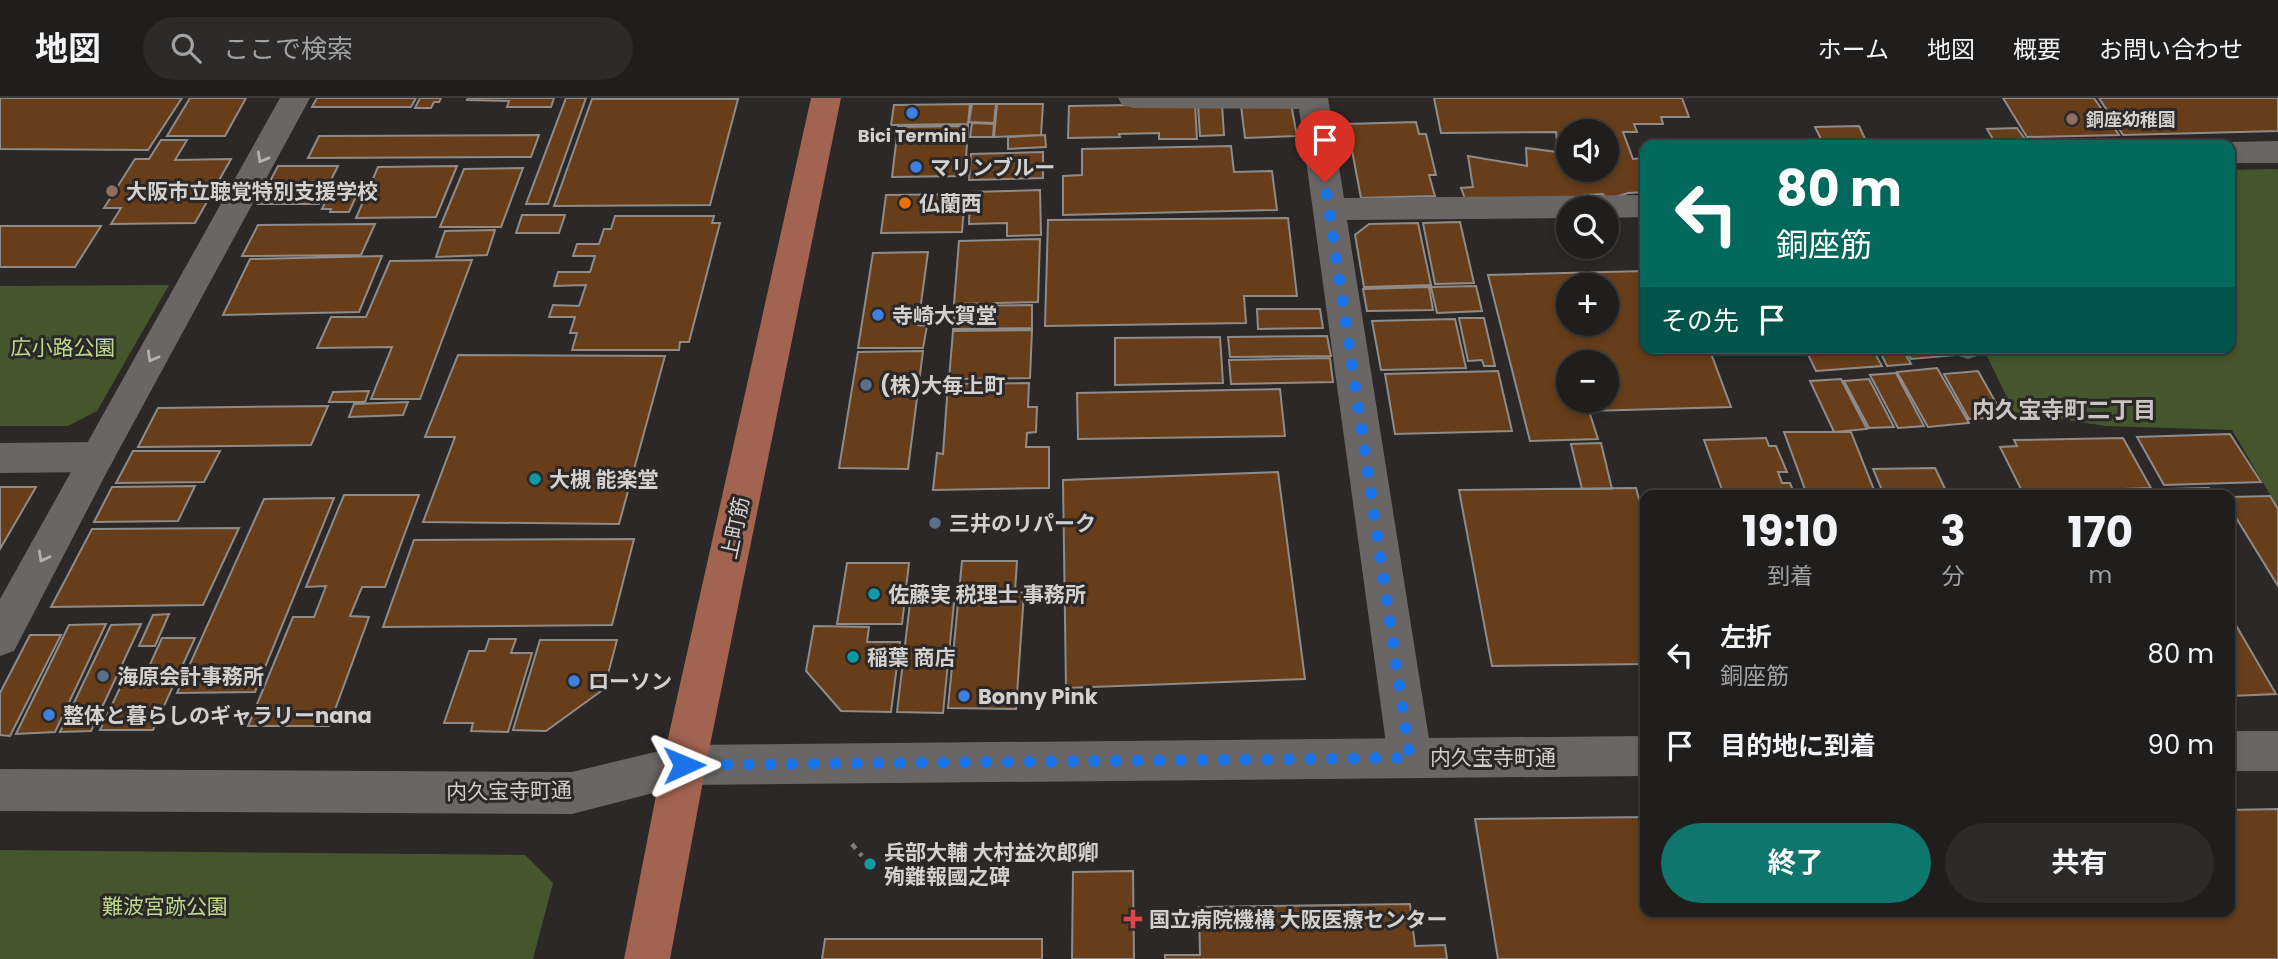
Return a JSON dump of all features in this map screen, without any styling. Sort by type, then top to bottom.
[{"type":"main road","name":"上町筋","points":[[647,959],[684,765],[826,98]]},
{"type":"street","points":[[0,638],[96,457],[295,98]]},
{"type":"street","points":[[1133,98],[1313,99],[1410,758]]},
{"type":"street","points":[[2235,153],[2278,152]]},
{"type":"street","points":[[1329,209],[1640,206]]},
{"type":"street","points":[[0,458],[96,457]]},
{"type":"street","points":[[2235,751],[2278,751]]},
{"type":"street","name":"内久宝寺町通","points":[[0,790],[572,793],[684,765],[1640,756]]},
{"type":"path","points":[[852,844],[862,856]]},
{"type":"green space","points":[[2278,169],[2278,508],[2232,430],[2106,426],[2014,412],[1986,354],[2235,354],[2235,170]]},
{"type":"green space","name":"広小路公園","points":[[169,285],[97,411],[68,426],[0,426],[0,286]]},
{"type":"green space","name":"難波宮跡公園","points":[[0,850],[525,855],[553,883],[533,959],[0,959]]},
{"type":"building","points":[[0,98],[182,98],[148,150],[0,149]]},
{"type":"building","points":[[190,98],[246,98],[225,136],[167,136]]},
{"type":"building","points":[[317,98],[416,98],[411,107],[312,107]]},
{"type":"building","points":[[420,98],[441,98],[439,102],[434,102],[431,108],[415,108]]},
{"type":"building","points":[[554,98],[551,107],[507,107],[509,101],[467,100]]},
{"type":"building","points":[[566,98],[586,98],[548,204],[526,204]]},
{"type":"building","points":[[1434,98],[1682,98],[1689,117],[1661,117],[1663,124],[1634,124],[1637,132],[1623,132],[1633,159],[1640,158],[1640,192],[1619,196],[1556,196],[1556,200],[1466,201],[1461,188],[1473,187],[1468,156],[1527,166],[1526,148],[1556,152],[1556,182],[1619,182],[1619,119],[1556,119],[1556,132],[1441,133]]},
{"type":"building","points":[[2003,98],[2094,98],[2119,135],[2027,137]]},
{"type":"building","points":[[2099,98],[2278,98],[2278,131],[2123,135]]},
{"type":"building","points":[[592,99],[738,99],[710,205],[554,206]]},
{"type":"building","points":[[970,104],[968,124],[891,125],[894,105]]},
{"type":"building","points":[[972,104],[996,104],[994,123],[969,122]]},
{"type":"building","points":[[997,104],[1043,104],[1041,135],[994,137]]},
{"type":"building","points":[[1195,104],[1197,139],[1159,139],[1159,133],[1068,138],[1069,106]]},
{"type":"building","points":[[1222,104],[1224,135],[1200,136],[1198,105]]},
{"type":"building","points":[[1291,104],[1297,136],[1245,138],[1241,106]]},
{"type":"building","points":[[1416,122],[1419,134],[1426,134],[1436,175],[1429,175],[1435,196],[1361,198],[1347,124]]},
{"type":"building","points":[[972,123],[994,124],[993,137],[970,137]]},
{"type":"building","points":[[968,126],[965,176],[892,177],[898,127]]},
{"type":"building","points":[[1859,126],[1866,140],[1822,140],[1815,127]]},
{"type":"building","points":[[2017,128],[2025,139],[1993,140],[1987,129]]},
{"type":"building","points":[[539,135],[531,157],[308,158],[319,136]]},
{"type":"building","points":[[1045,135],[1046,147],[1008,149],[1008,137]]},
{"type":"building","points":[[161,140],[187,140],[175,160],[231,159],[195,223],[111,224],[121,208],[104,208],[135,159],[149,159]]},
{"type":"building","points":[[1231,146],[1234,172],[1272,171],[1277,210],[1063,215],[1063,176],[1082,175],[1082,149]]},
{"type":"building","points":[[1043,152],[1043,178],[969,180],[971,154]]},
{"type":"building","points":[[278,166],[338,166],[319,204],[258,204]]},
{"type":"building","points":[[457,166],[436,217],[356,218],[378,167]]},
{"type":"building","points":[[523,168],[501,227],[440,227],[464,169]]},
{"type":"building","points":[[341,188],[360,188],[349,212],[322,209],[330,192],[340,192]]},
{"type":"building","points":[[1040,190],[1041,235],[1007,236],[1007,223],[969,224],[970,192]]},
{"type":"building","points":[[965,194],[962,232],[881,233],[886,195]]},
{"type":"building","points":[[522,215],[565,215],[559,233],[516,233]]},
{"type":"building","points":[[615,216],[714,216],[712,223],[720,223],[689,342],[680,342],[679,350],[572,350],[577,333],[570,333],[575,317],[549,317],[553,305],[579,306],[586,285],[554,286],[558,272],[590,272],[595,256],[573,256],[577,244],[599,244],[604,229],[611,229]]},
{"type":"building","points":[[1288,218],[1297,296],[1244,296],[1246,323],[1045,326],[1048,220]]},
{"type":"building","points":[[1460,222],[1474,283],[1435,284],[1423,223]]},
{"type":"building","points":[[1418,223],[1431,285],[1364,287],[1355,235],[1369,224]]},
{"type":"building","points":[[375,224],[361,255],[242,256],[258,225]]},
{"type":"building","points":[[0,226],[101,226],[75,267],[0,267]]},
{"type":"building","points":[[495,230],[487,255],[436,257],[445,231]]},
{"type":"building","points":[[1040,239],[1038,302],[954,304],[959,241]]},
{"type":"building","points":[[928,252],[918,325],[927,326],[923,348],[858,348],[873,253]]},
{"type":"building","points":[[382,256],[359,312],[223,315],[250,259]]},
{"type":"building","points":[[472,260],[420,399],[371,399],[392,347],[317,348],[331,317],[366,317],[390,261]]},
{"type":"building","points":[[1640,271],[1640,354],[1711,354],[1731,407],[1619,410],[1619,350],[1556,350],[1556,413],[1590,413],[1598,439],[1530,441],[1488,275],[1556,273],[1556,336],[1619,336],[1619,273],[1567,273]]},
{"type":"building","points":[[1476,286],[1482,311],[1437,313],[1431,287]]},
{"type":"building","points":[[1429,287],[1433,310],[1367,311],[1363,289]]},
{"type":"building","points":[[1032,305],[1032,328],[953,329],[955,306]]},
{"type":"building","points":[[1257,309],[1320,309],[1323,328],[1258,329]]},
{"type":"building","points":[[1459,318],[1484,318],[1495,366],[1484,366],[1482,360],[1468,361]]},
{"type":"building","points":[[1455,319],[1466,368],[1381,370],[1372,321]]},
{"type":"building","points":[[1032,330],[1030,378],[949,379],[953,331]]},
{"type":"building","points":[[1327,336],[1331,356],[1230,357],[1228,337]]},
{"type":"building","points":[[1220,337],[1223,383],[1115,385],[1115,338]]},
{"type":"building","points":[[923,351],[908,469],[839,468],[858,352]]},
{"type":"building","points":[[1808,354],[1875,354],[1882,366],[1816,371]]},
{"type":"building","points":[[1881,354],[1905,354],[1911,364],[1887,366]]},
{"type":"building","points":[[1908,354],[1957,355],[1911,359]]},
{"type":"building","name":"大槻 能楽堂","points":[[458,355],[665,356],[619,524],[423,522],[455,437],[425,437]]},
{"type":"building","points":[[1330,358],[1333,382],[1231,384],[1229,360]]},
{"type":"building","points":[[1937,368],[1969,423],[1928,427],[1897,372]]},
{"type":"building","points":[[1498,371],[1512,431],[1395,434],[1385,374]]},
{"type":"building","points":[[1978,371],[2004,417],[1969,419],[1944,374]]},
{"type":"building","points":[[1896,373],[1924,426],[1898,428],[1870,375]]},
{"type":"building","points":[[1841,379],[1867,429],[1834,432],[1810,381]]},
{"type":"building","points":[[1869,379],[1894,427],[1869,428],[1844,381]]},
{"type":"building","points":[[1029,383],[1028,407],[1037,407],[1036,432],[1027,433],[1026,447],[1049,447],[1049,488],[933,490],[937,453],[943,454],[948,384]]},
{"type":"building","points":[[1280,389],[1285,436],[1078,439],[1077,393]]},
{"type":"building","points":[[369,391],[365,402],[329,402],[333,392]]},
{"type":"building","points":[[408,402],[403,415],[349,417],[354,404]]},
{"type":"building","points":[[328,406],[311,445],[138,447],[158,408]]},
{"type":"building","points":[[1784,432],[1851,432],[1874,490],[1805,490]]},
{"type":"building","points":[[2230,434],[2261,482],[2164,485],[2137,437]]},
{"type":"building","points":[[1766,438],[1769,446],[1776,446],[1787,472],[1778,472],[1782,483],[1790,483],[1793,490],[1722,490],[1704,440]]},
{"type":"building","points":[[2123,438],[2151,488],[2022,490],[2000,447],[2017,446],[2014,440]]},
{"type":"building","points":[[1601,443],[1612,489],[1582,489],[1571,444]]},
{"type":"building","points":[[133,451],[220,451],[204,482],[116,483]]},
{"type":"building","points":[[1935,468],[1946,490],[1882,490],[1873,469]]},
{"type":"building","points":[[1278,472],[1305,679],[1066,688],[1063,480]]},
{"type":"building","points":[[195,486],[178,521],[94,522],[112,487]]},
{"type":"building","points":[[0,487],[36,487],[0,549]]},
{"type":"building","points":[[1636,488],[1640,503],[1640,664],[1492,666],[1459,490]]},
{"type":"building","points":[[2209,488],[2210,490],[2168,490]]},
{"type":"building","points":[[344,495],[419,495],[385,587],[362,587],[350,616],[369,617],[329,726],[248,726],[293,617],[314,617],[326,586],[306,587]]},
{"type":"building","points":[[2270,496],[2278,509],[2278,586],[2235,516],[2235,497]]},
{"type":"building","points":[[334,498],[255,692],[177,693],[264,499]]},
{"type":"building","points":[[239,528],[203,605],[51,607],[92,529]]},
{"type":"building","points":[[634,539],[612,625],[383,627],[414,540]]},
{"type":"building","points":[[962,561],[1017,561],[1015,592],[1024,593],[1016,709],[948,708]]},
{"type":"building","name":"佐藤実 税理士 事務所","points":[[847,563],[909,563],[902,624],[837,624]]},
{"type":"building","points":[[910,603],[954,603],[943,713],[897,712]]},
{"type":"building","points":[[169,614],[155,646],[139,646],[153,615]]},
{"type":"building","points":[[106,624],[55,732],[16,734],[69,625]]},
{"type":"building","points":[[141,624],[91,731],[60,732],[111,625]]},
{"type":"building","points":[[2235,624],[2276,694],[2235,696]]},
{"type":"building","name":"稲葉 商店","points":[[814,626],[869,627],[867,642],[900,642],[891,712],[841,711],[806,671]]},
{"type":"building","points":[[30,635],[61,635],[10,736],[0,735],[0,693]]},
{"type":"building","points":[[162,638],[195,638],[153,730],[100,730],[129,669],[148,669]]},
{"type":"building","points":[[489,639],[516,639],[511,653],[532,653],[508,732],[471,731],[473,723],[444,723],[469,651],[485,651]]},
{"type":"building","points":[[540,640],[617,640],[604,689],[546,731],[513,730]]},
{"type":"building","points":[[2278,809],[2278,959],[1498,959],[1475,819],[1640,817],[1640,917],[2235,917],[2235,810]]},
{"type":"building","points":[[1133,871],[1134,959],[1072,959],[1073,872]]},
{"type":"building","points":[[1410,904],[1415,946],[1445,945],[1447,959],[1165,959],[1165,955],[1200,955],[1199,907]]},
{"type":"building","points":[[825,939],[1042,939],[1042,959],[822,959]]},
{"type":"place","name":"Bici Termini","points":[[912,113]]},
{"type":"place","name":"銅座幼稚園","points":[[2072,119]]},
{"type":"place","name":"マリンブルー","points":[[916,167]]},
{"type":"place","name":"大阪市立聴覚特別支援学校","points":[[112,191]]},
{"type":"place","name":"仏蘭西","points":[[905,203]]},
{"type":"place","name":"寺崎大賀堂","points":[[878,315]]},
{"type":"place","name":"(株)大毎上町","points":[[866,385]]},
{"type":"place","name":"大槻 能楽堂","points":[[535,479]]},
{"type":"place","name":"三井のリパーク","points":[[935,523]]},
{"type":"place","name":"佐藤実 税理士 事務所","points":[[874,594]]},
{"type":"place","name":"稲葉 商店","points":[[853,657]]},
{"type":"place","name":"海原会計事務所","points":[[103,676]]},
{"type":"place","name":"ローソン","points":[[574,681]]},
{"type":"place","name":"Bonny Pink","points":[[964,696]]},
{"type":"place","name":"整体と暮らしのギャラリーnana","points":[[49,715]]},
{"type":"place","name":"兵部大輔 大村益次郎卿 殉難報國之碑","points":[[870,864]]},
{"type":"place","name":"国立病院機構 大阪医療センター","points":[[1133,919]]},
{"type":"district","name":"内久宝寺町二丁目","points":[[2064,410]]},
{"type":"route","points":[[684,765],[1410,758],[1325,182]]}]
